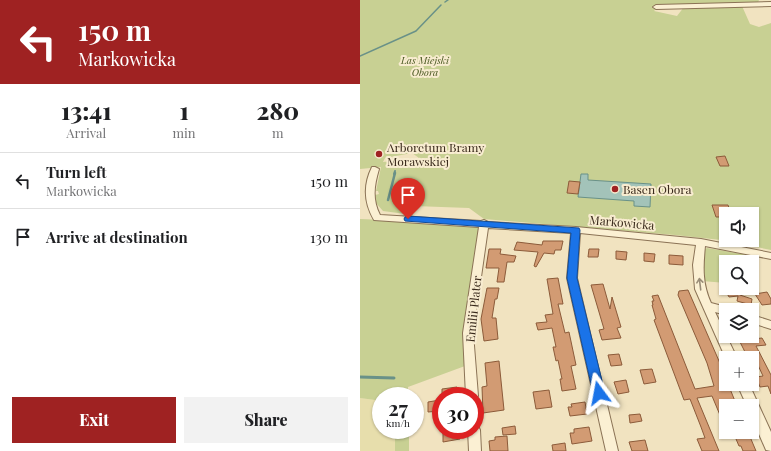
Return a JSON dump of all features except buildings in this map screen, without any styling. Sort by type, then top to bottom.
[{"type":"street","points":[[656,7],[771,4]]},
{"type":"street","name":"Markowicka","points":[[375,169],[368,196],[369,202],[377,218],[484,223],[701,242],[771,256]]},
{"type":"street","name":"Emilii Plater","points":[[471,387],[468,333],[484,223]]},
{"type":"street","points":[[576,230],[572,278],[612,451]]},
{"type":"street","points":[[701,242],[698,264],[700,289],[728,351]]},
{"type":"street","points":[[707,305],[719,309]]},
{"type":"street","points":[[759,322],[771,326]]},
{"type":"street","points":[[746,391],[771,446]]},
{"type":"street","points":[[474,439],[475,451]]},
{"type":"shaded area","points":[[360,398],[372,400],[372,439],[395,439],[395,451],[360,451]]},
{"type":"green space","name":"Las Miejski Obora","points":[[360,0],[759,0],[757,5],[742,6],[750,24],[759,27],[771,23],[771,250],[756,247],[759,247],[759,207],[719,207],[719,240],[484,219],[469,208],[414,206],[413,215],[383,211],[376,203],[375,195],[379,194],[378,191],[376,191],[381,167],[360,169]],"holes":[[[658,5],[684,7],[677,16],[654,11],[656,9],[654,8]],[[412,153],[419,158],[383,162],[385,158]]]},
{"type":"green space","points":[[360,219],[481,224],[465,366],[408,387],[372,387],[372,400],[360,398]]},
{"type":"green space","points":[[707,248],[748,255],[719,255],[719,282],[702,281],[702,251]]},
{"type":"green space","points":[[395,439],[409,439],[409,451],[395,451]]},
{"type":"water","name":"Basen Obora","points":[[581,174],[588,174],[588,180],[651,184],[650,207],[634,206],[634,201],[578,197]]},
{"type":"waterway","points":[[360,56],[416,31],[441,5]]},
{"type":"waterway","points":[[388,200],[395,173]]},
{"type":"waterway","points":[[360,377],[394,378]]},
{"type":"place","name":"Arboretum Bramy Morawskiej","points":[[379,154]]},
{"type":"place","name":"Basen Obora","points":[[615,189]]},
{"type":"route","points":[[408,219],[576,230],[572,278],[599,393]]}]
